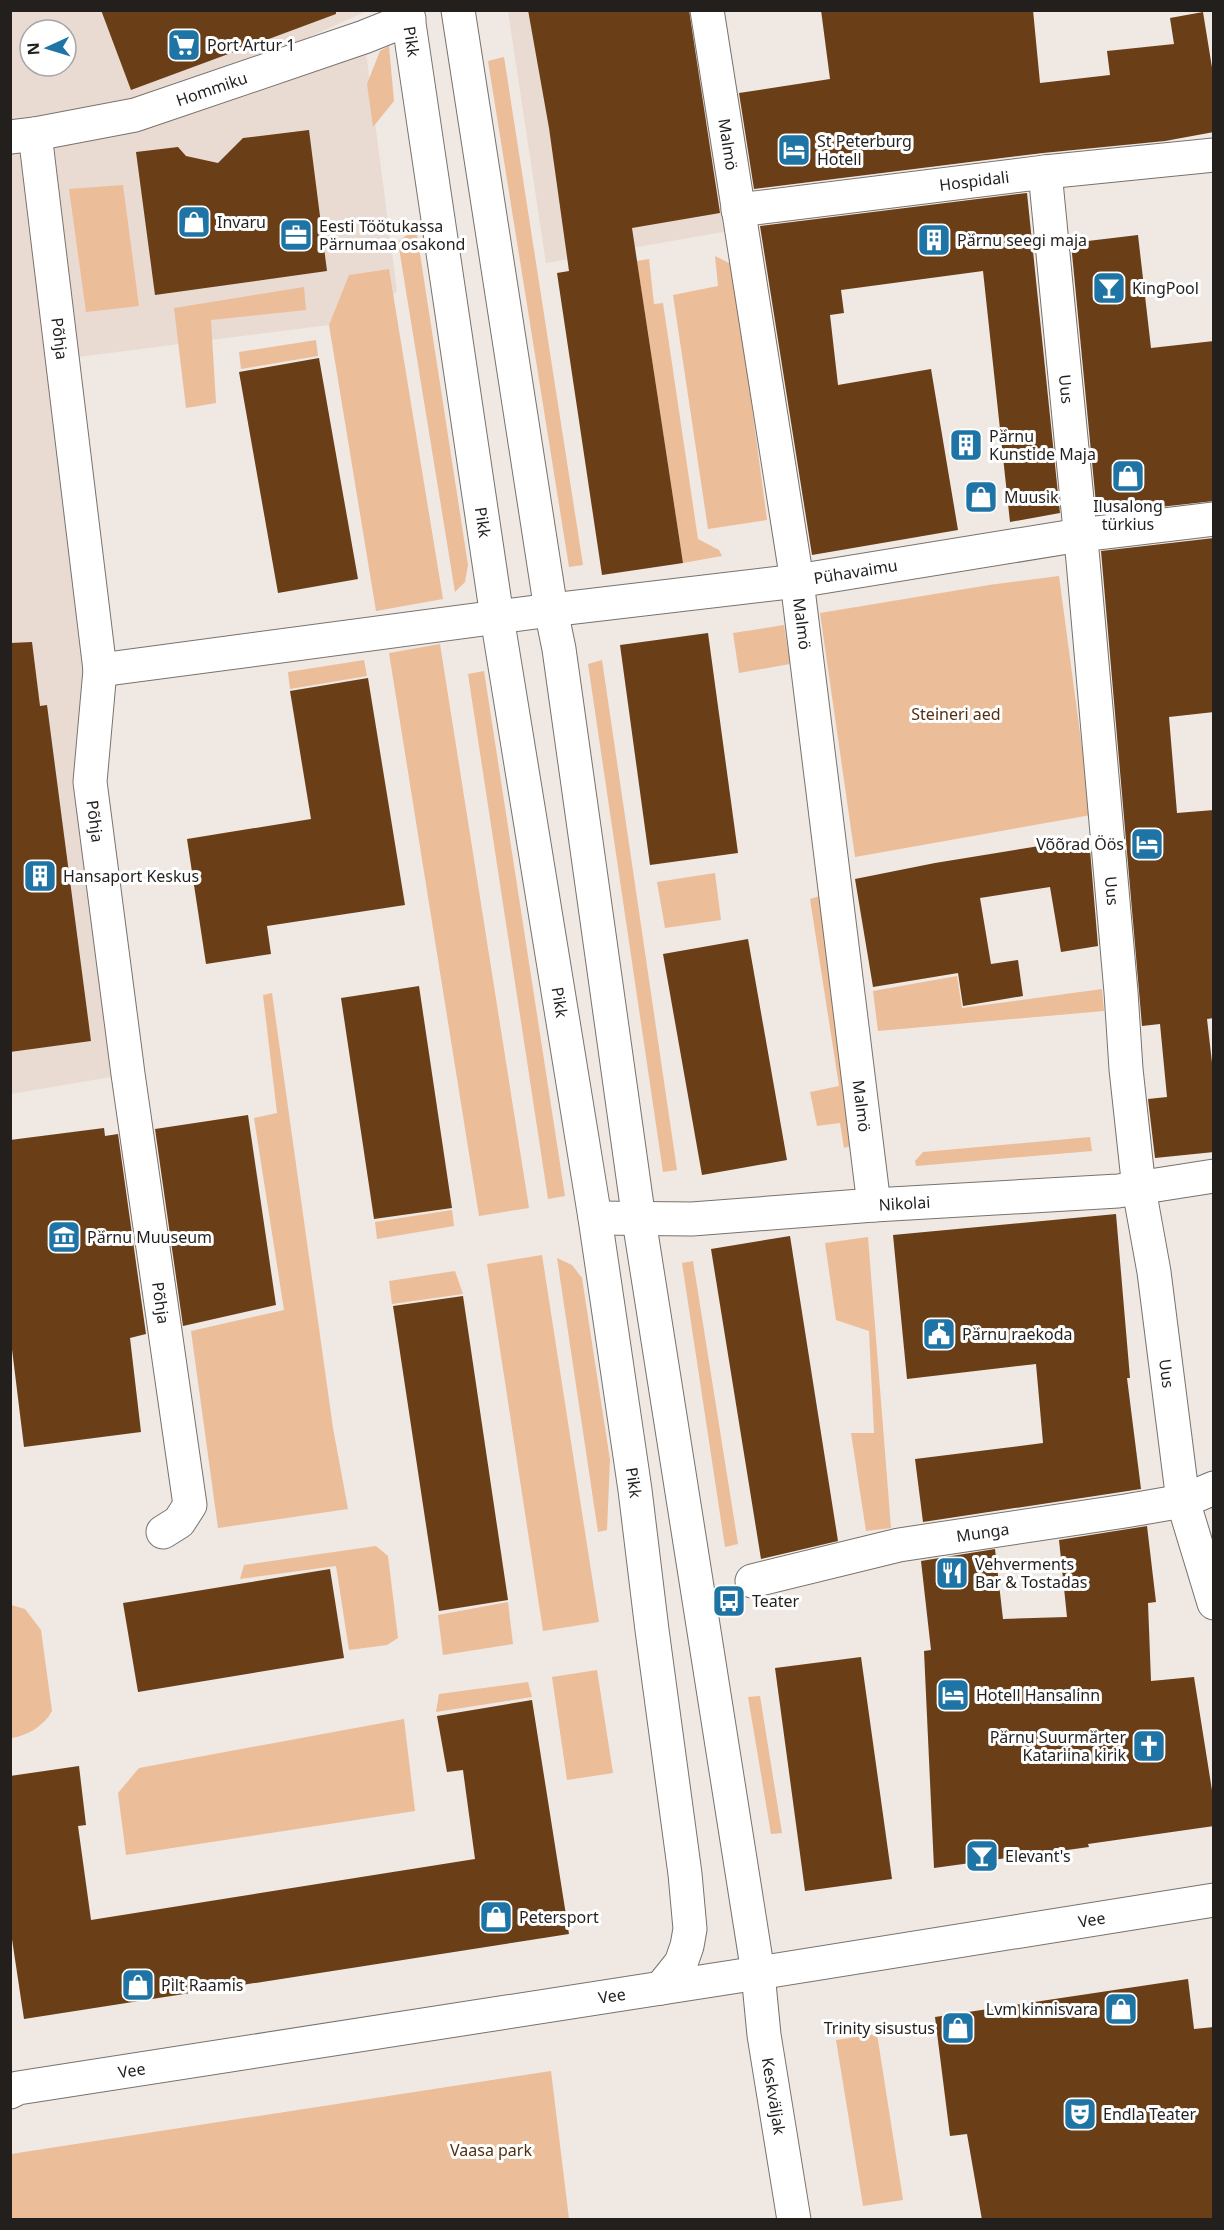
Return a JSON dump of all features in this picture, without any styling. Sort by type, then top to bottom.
[{"type":"street","points":[[458,10],[551,610],[559,649],[639,1220],[758,1973]]},
{"type":"street","name":"Malmö","points":[[707,10],[797,581],[874,1205]]},
{"type":"street","name":"Hommiku","points":[[23,136],[135,115],[364,37],[408,14]]},
{"type":"street","name":"Pikk","points":[[408,14],[497,617],[595,1218],[635,1490],[685,1874],[690,1929],[687,1946],[681,1963],[661,1988]]},
{"type":"street","name":"Põhja","points":[[23,136],[100,670],[90,782],[128,1074],[190,1505],[179,1522],[163,1532]]},
{"type":"street","name":"Hospidali","points":[[738,210],[1045,172],[1201,157]]},
{"type":"street","name":"Uus","points":[[1045,172],[1080,535],[1126,1069],[1139,1189],[1154,1272],[1183,1501],[1214,1603]]},
{"type":"street","name":"Pühavaimu","points":[[100,670],[551,610],[797,581],[1080,535],[1214,519]]},
{"type":"street","name":"Nikolai","points":[[595,1218],[692,1219],[1139,1189],[1214,1176]]},
{"type":"street","name":"Munga","points":[[752,1581],[899,1545],[1183,1501],[1214,1488]]},
{"type":"street","name":"Vee","points":[[10,2092],[18,2088],[1214,1900]]},
{"type":"street","name":"Keskväljak","points":[[758,1973],[764,2035],[794,2220]]},
{"type":"shaded area","points":[[11,11],[367,11],[143,111],[364,37],[397,292],[329,325],[62,359],[100,670],[90,782],[128,1074],[11,1094]]},
{"type":"shaded area","points":[[508,11],[707,11],[740,229],[546,263]]},
{"type":"green space","points":[[389,46],[394,101],[373,127],[367,84],[380,51]]},
{"type":"green space","points":[[504,57],[583,565],[569,567],[488,61]]},
{"type":"green space","points":[[123,185],[139,306],[86,312],[69,189]]},
{"type":"green space","points":[[416,228],[468,565],[465,582],[455,592],[398,242]]},
{"type":"green space","points":[[715,256],[733,265],[767,520],[708,529],[673,295],[718,286]]},
{"type":"green space","points":[[649,259],[654,304],[663,303],[698,539],[719,550],[722,556],[683,563],[637,261]]},
{"type":"green space","points":[[389,269],[443,599],[376,611],[329,325],[349,275]]},
{"type":"green space","points":[[304,287],[306,310],[211,320],[216,403],[186,408],[174,308]]},
{"type":"green space","points":[[316,340],[318,356],[241,369],[239,352]]},
{"type":"green space","name":"Steineri aed","points":[[1059,576],[1091,815],[855,857],[820,613],[989,585]]},
{"type":"green space","points":[[784,625],[790,664],[739,673],[733,633]]},
{"type":"green space","points":[[440,644],[529,1208],[479,1216],[389,653]]},
{"type":"green space","points":[[364,660],[367,676],[290,689],[288,672]]},
{"type":"green space","points":[[602,660],[677,1170],[663,1172],[588,664]]},
{"type":"green space","points":[[484,671],[565,1196],[548,1199],[468,674]]},
{"type":"green space","points":[[715,873],[721,920],[665,928],[657,882]]},
{"type":"green space","points":[[820,896],[855,1145],[844,1148],[840,1123],[817,1126],[810,1092],[839,1086],[810,899]]},
{"type":"green space","points":[[957,976],[962,1008],[1102,989],[1104,1011],[878,1031],[873,991]]},
{"type":"green space","points":[[272,993],[333,1428],[348,1509],[218,1528],[191,1331],[284,1310],[254,1118],[277,1113],[263,995]]},
{"type":"green space","points":[[1090,1137],[1092,1151],[916,1166],[915,1161],[923,1152]]},
{"type":"green space","points":[[452,1210],[454,1226],[377,1239],[375,1222]]},
{"type":"green space","points":[[868,1237],[891,1528],[866,1531],[851,1433],[874,1433],[869,1331],[836,1320],[825,1243]]},
{"type":"green space","points":[[542,1255],[599,1622],[543,1631],[487,1264]]},
{"type":"green space","points":[[557,1258],[572,1265],[582,1278],[610,1460],[607,1530],[598,1532]]},
{"type":"green space","points":[[693,1261],[738,1544],[725,1547],[682,1263]]},
{"type":"green space","points":[[455,1271],[463,1294],[392,1304],[389,1281]]},
{"type":"green space","points":[[376,1546],[388,1556],[398,1638],[387,1645],[349,1650],[336,1566],[240,1579],[244,1565]]},
{"type":"green space","points":[[508,1602],[513,1644],[443,1655],[438,1615]]},
{"type":"green space","points":[[11,1605],[25,1609],[41,1630],[52,1711],[34,1729],[11,1738]]},
{"type":"green space","points":[[597,1670],[613,1773],[567,1780],[552,1677]]},
{"type":"green space","points":[[528,1682],[532,1697],[436,1712],[439,1694]]},
{"type":"green space","points":[[760,1696],[782,1833],[771,1834],[748,1697]]},
{"type":"green space","points":[[404,1719],[415,1811],[126,1855],[118,1793],[139,1768]]},
{"type":"green space","points":[[877,2034],[903,2200],[863,2206],[836,2040]]},
{"type":"green space","name":"Vaasa park","points":[[551,2071],[569,2219],[11,2219],[11,2154]]},
{"type":"building","name":"Port Artur 1","points":[[101,10],[336,10],[336,14],[131,90]]},
{"type":"building","points":[[528,10],[689,10],[720,213],[632,228],[683,563],[602,575],[557,273],[569,271],[549,128]]},
{"type":"building","points":[[821,10],[1033,10],[1040,83],[1110,75],[1107,51],[1174,44],[1170,18],[1203,12],[1214,80],[1214,132],[1165,141],[1043,153],[754,189],[739,93],[830,79]]},
{"type":"building","points":[[309,130],[327,271],[155,295],[136,152],[178,147],[186,156],[218,163],[243,138]]},
{"type":"building","points":[[1027,193],[1060,513],[1010,522],[983,271],[841,290],[844,313],[830,315],[838,385],[931,369],[958,530],[812,555],[760,226]]},
{"type":"building","points":[[1138,235],[1151,348],[1214,341],[1214,501],[1097,514],[1071,243]]},
{"type":"building","points":[[319,358],[358,579],[278,593],[239,372]]},
{"type":"building","points":[[1214,538],[1214,712],[1169,717],[1177,813],[1214,810],[1214,1018],[1207,1019],[1214,1080],[1214,1152],[1155,1158],[1148,1099],[1167,1097],[1160,1024],[1142,1026],[1101,551]]},
{"type":"building","points":[[708,633],[738,853],[650,865],[620,645]]},
{"type":"building","name":"Hansaport Keskus","points":[[32,642],[40,706],[47,705],[91,1041],[10,1052],[10,643]]},
{"type":"building","points":[[368,678],[405,905],[267,926],[271,954],[206,964],[187,839],[311,819],[290,691]]},
{"type":"building","points":[[1089,838],[1098,946],[1061,952],[1050,887],[980,898],[991,964],[1018,960],[1023,996],[963,1006],[958,973],[873,987],[855,879],[935,863]]},
{"type":"building","points":[[748,939],[787,1160],[702,1175],[663,954]]},
{"type":"building","points":[[419,986],[452,1208],[374,1219],[341,998]]},
{"type":"building","points":[[248,1115],[276,1305],[183,1326],[155,1129]]},
{"type":"building","name":"Pärnu Muuseum","points":[[104,1128],[105,1136],[118,1134],[146,1334],[130,1338],[141,1432],[24,1447],[10,1333],[10,1140]]},
{"type":"building","points":[[1116,1214],[1130,1378],[1127,1378],[1141,1489],[923,1522],[915,1459],[1043,1443],[1036,1364],[907,1379],[893,1235]]},
{"type":"building","points":[[790,1236],[838,1541],[761,1559],[711,1249]]},
{"type":"building","points":[[463,1296],[508,1600],[439,1611],[393,1306]]},
{"type":"building","points":[[1147,1526],[1156,1602],[1148,1603],[1151,1681],[1194,1677],[1214,1803],[1214,1826],[1088,1844],[1089,1847],[934,1868],[924,1651],[931,1650],[921,1561],[995,1549],[1003,1619],[1067,1617],[1059,1540]]},
{"type":"building","points":[[330,1569],[344,1658],[138,1692],[123,1603]]},
{"type":"building","points":[[861,1657],[892,1879],[805,1891],[775,1668]]},
{"type":"building","points":[[532,1700],[569,1934],[24,2019],[10,1926],[10,1776],[79,1766],[86,1825],[78,1826],[91,1920],[475,1859],[463,1770],[447,1772],[437,1716]]},
{"type":"building","name":"Endla Teater","points":[[1188,1979],[1194,2029],[1214,2027],[1214,2220],[982,2220],[967,2134],[950,2136],[935,2017]]},
{"type":"place","name":"Port Artur 1","points":[[184,45]]},
{"type":"place","name":"St Peterburg Hotell","points":[[794,150]]},
{"type":"place","name":"Invaru","points":[[194,222]]},
{"type":"place","name":"Eesti Töötukassa Pärnumaa osakond","points":[[296,235]]},
{"type":"place","name":"Pärnu seegi maja","points":[[934,240]]},
{"type":"place","name":"KingPool","points":[[1109,288]]},
{"type":"place","name":"Pärnu Kunstide Maja","points":[[966,445]]},
{"type":"place","name":"Ilusalong türkius","points":[[1128,476]]},
{"type":"place","name":"Muusik","points":[[981,497]]},
{"type":"place","name":"Võõrad Öös","points":[[1147,844]]},
{"type":"place","name":"Hansaport Keskus","points":[[40,876]]},
{"type":"place","name":"Pärnu Muuseum","points":[[64,1237]]},
{"type":"place","name":"Pärnu raekoda","points":[[939,1334]]},
{"type":"place","name":"Vehverments Bar & Tostadas","points":[[952,1573]]},
{"type":"place","name":"Teater","points":[[729,1601]]},
{"type":"place","name":"Hotell Hansalinn","points":[[953,1695]]},
{"type":"place","name":"Pärnu Suurmärter Katariina kirik","points":[[1149,1746]]},
{"type":"place","name":"Elevant's","points":[[982,1856]]},
{"type":"place","name":"Petersport","points":[[496,1917]]},
{"type":"place","name":"Pilt Raamis","points":[[138,1985]]},
{"type":"place","name":"Lvm kinnisvara","points":[[1121,2009]]},
{"type":"place","name":"Trinity sisustus","points":[[958,2028]]},
{"type":"place","name":"Endla Teater","points":[[1080,2114]]}]
